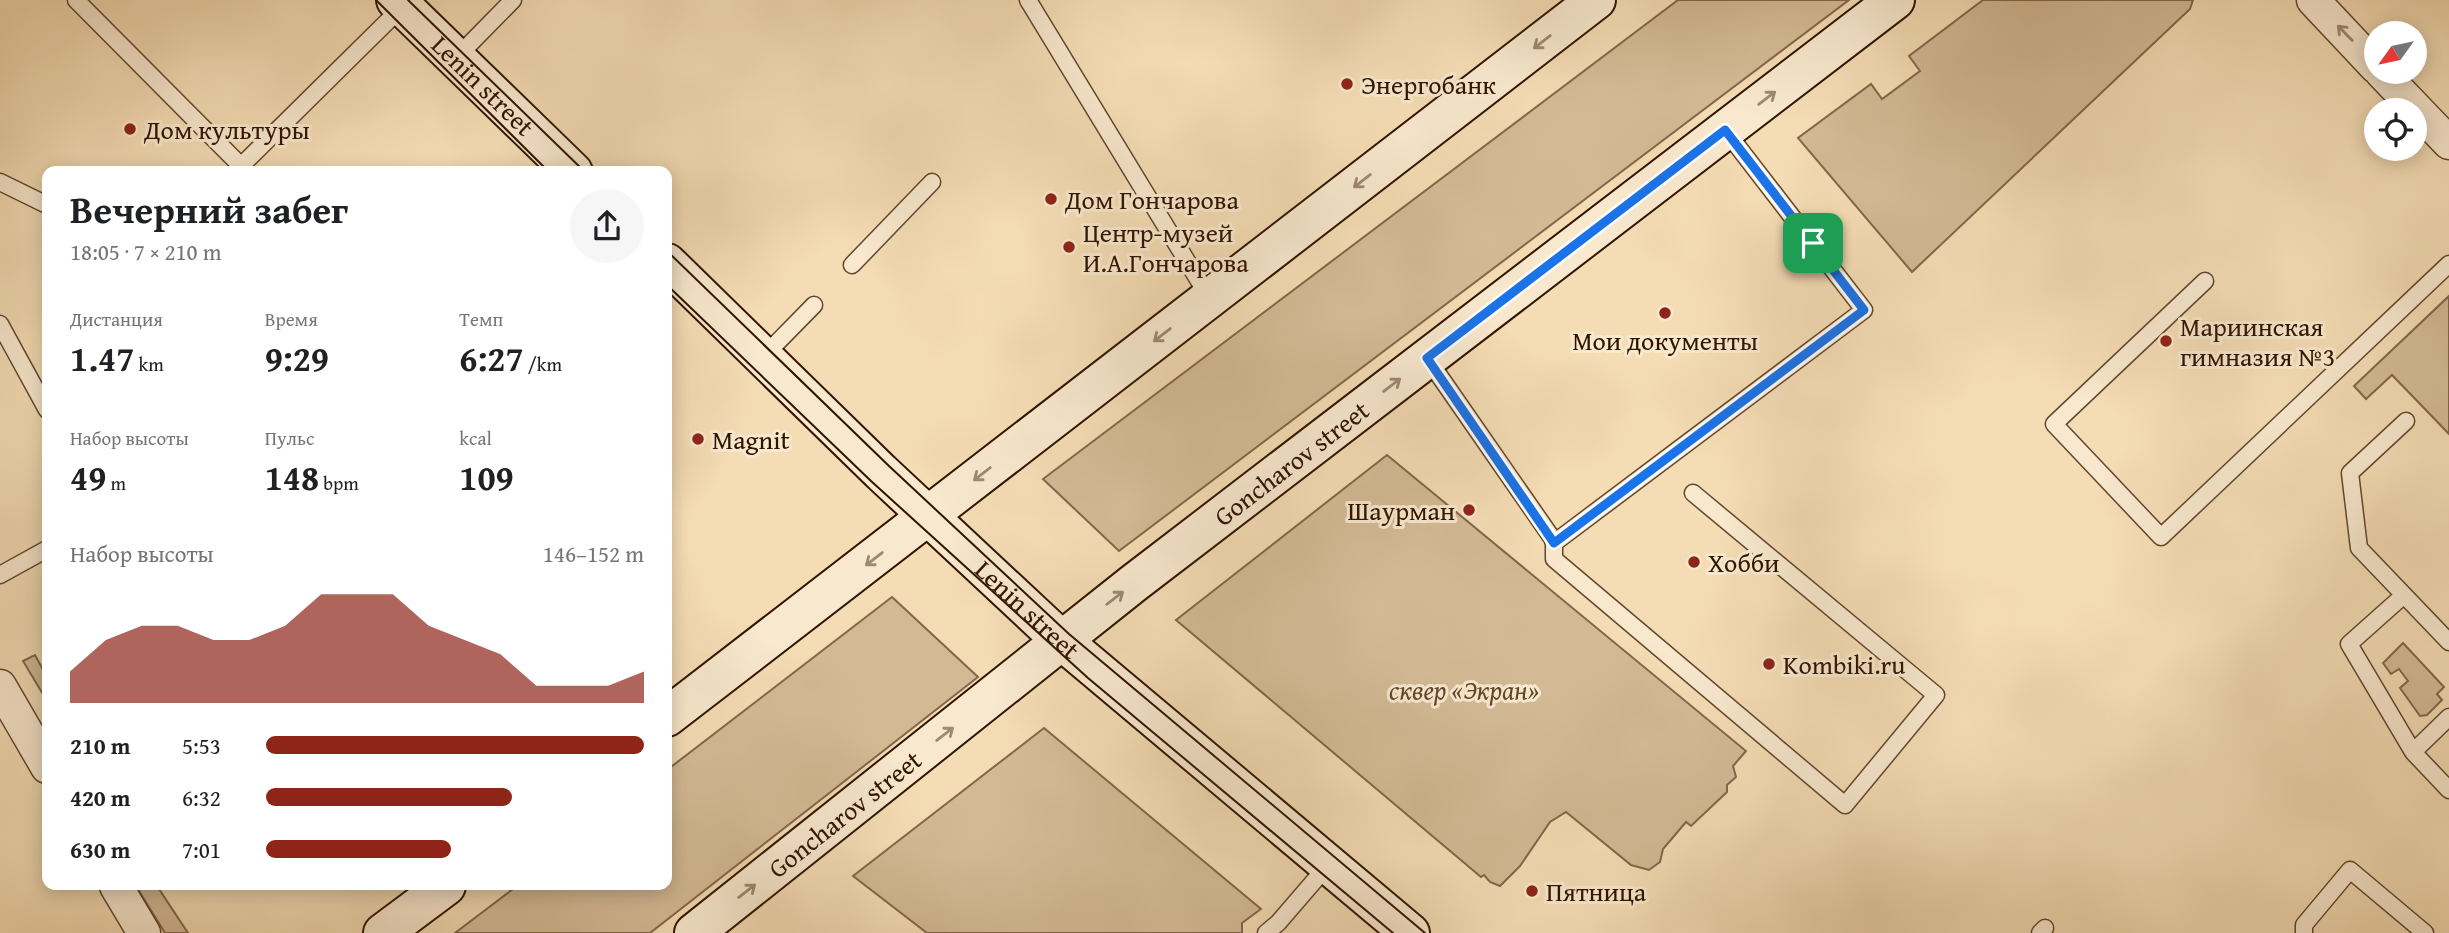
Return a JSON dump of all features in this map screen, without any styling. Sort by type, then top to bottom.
[{"type":"main road","points":[[672,713],[1595,0]]},
{"type":"main road","name":"Goncharov street","points":[[694,933],[1061,640],[1895,0]]},
{"type":"main road","name":"Lenin street","points":[[400,3],[565,166]]},
{"type":"main road","name":"Lenin street","points":[[672,268],[928,517],[1061,640],[1410,933]]},
{"type":"main road","points":[[383,933],[441,890]]},
{"type":"street","points":[[2313,0],[2364,53]]},
{"type":"street","points":[[2394,84],[2446,132]]},
{"type":"street","points":[[0,686],[42,758]]},
{"type":"street","points":[[118,890],[144,933]]},
{"type":"lane","points":[[76,0],[241,166],[400,3]]},
{"type":"lane","points":[[456,58],[513,0]]},
{"type":"lane","points":[[1028,0],[1210,299]]},
{"type":"lane","points":[[1554,543],[1864,310],[1725,130]]},
{"type":"lane","points":[[0,182],[42,203]]},
{"type":"lane","points":[[852,265],[932,182]]},
{"type":"lane","points":[[2205,281],[2054,424],[2161,537],[2449,264]]},
{"type":"lane","points":[[763,357],[814,305]]},
{"type":"lane","points":[[0,324],[42,401]]},
{"type":"lane","points":[[1427,358],[1554,543],[1554,559],[1846,806],[1936,695],[1693,493]]},
{"type":"lane","points":[[2406,421],[2350,472],[2360,548],[2449,642]]},
{"type":"lane","points":[[0,575],[42,552]]},
{"type":"lane","points":[[2404,595],[2349,644],[2413,752],[2449,790]]},
{"type":"lane","points":[[2413,752],[2449,717]]},
{"type":"lane","points":[[1265,933],[1278,923],[1328,865]]},
{"type":"lane","points":[[2304,933],[2304,925],[2350,870],[2425,933]]},
{"type":"green space","points":[[1678,0],[1849,0],[1119,551],[1043,479]]},
{"type":"green space","points":[[1983,0],[2193,0],[2190,9],[1912,272],[1798,138],[1871,84],[1882,99],[1920,71],[1909,56]]},
{"type":"green space","points":[[2449,296],[2449,434],[2392,375],[2366,399],[2354,386]]},
{"type":"green space","name":"сквер «Экран»","points":[[1387,455],[1746,751],[1733,766],[1736,777],[1727,785],[1727,792],[1691,826],[1686,822],[1663,849],[1660,862],[1649,870],[1631,865],[1566,812],[1550,822],[1520,866],[1500,886],[1490,882],[1176,620]]},
{"type":"green space","points":[[892,597],[978,677],[650,933],[455,933],[512,890],[672,890],[672,766]]},
{"type":"green space","points":[[2403,643],[2444,687],[2437,694],[2442,700],[2427,715],[2420,716],[2400,688],[2408,681],[2399,669],[2391,674],[2383,663]]},
{"type":"green space","points":[[35,655],[42,668],[42,693],[23,661]]},
{"type":"green space","points":[[1044,728],[1261,909],[1242,923],[1242,933],[927,933],[853,876]]},
{"type":"green space","points":[[138,890],[160,890],[188,933],[165,933]]},
{"type":"tram line","points":[[376,0],[543,166]]},
{"type":"tram line","points":[[408,0],[579,166]]},
{"type":"tram line","points":[[672,256],[889,466],[1069,634],[1425,933]]},
{"type":"tram line","points":[[672,290],[871,481],[1088,678],[1393,933]]},
{"type":"place","name":"Энергобанк","points":[[1347,84]]},
{"type":"place","name":"Дом культуры","points":[[130,129]]},
{"type":"place","name":"Дом Гончарова","points":[[1051,199]]},
{"type":"place","name":"Центр-музей И.А.Гончарова","points":[[1069,247]]},
{"type":"place","name":"Мои документы","points":[[1665,313]]},
{"type":"place","name":"Мариинская гимназия №3","points":[[2166,341]]},
{"type":"place","name":"Magnit","points":[[698,439]]},
{"type":"place","name":"Шаурман","points":[[1469,510]]},
{"type":"place","name":"Хобби","points":[[1694,562]]},
{"type":"place","name":"Kombiki.ru","points":[[1769,664]]},
{"type":"place","name":"Пятница","points":[[1532,891]]},
{"type":"route","points":[[1725,130],[1813,243],[1864,310],[1554,543],[1427,358],[1725,130]]}]
